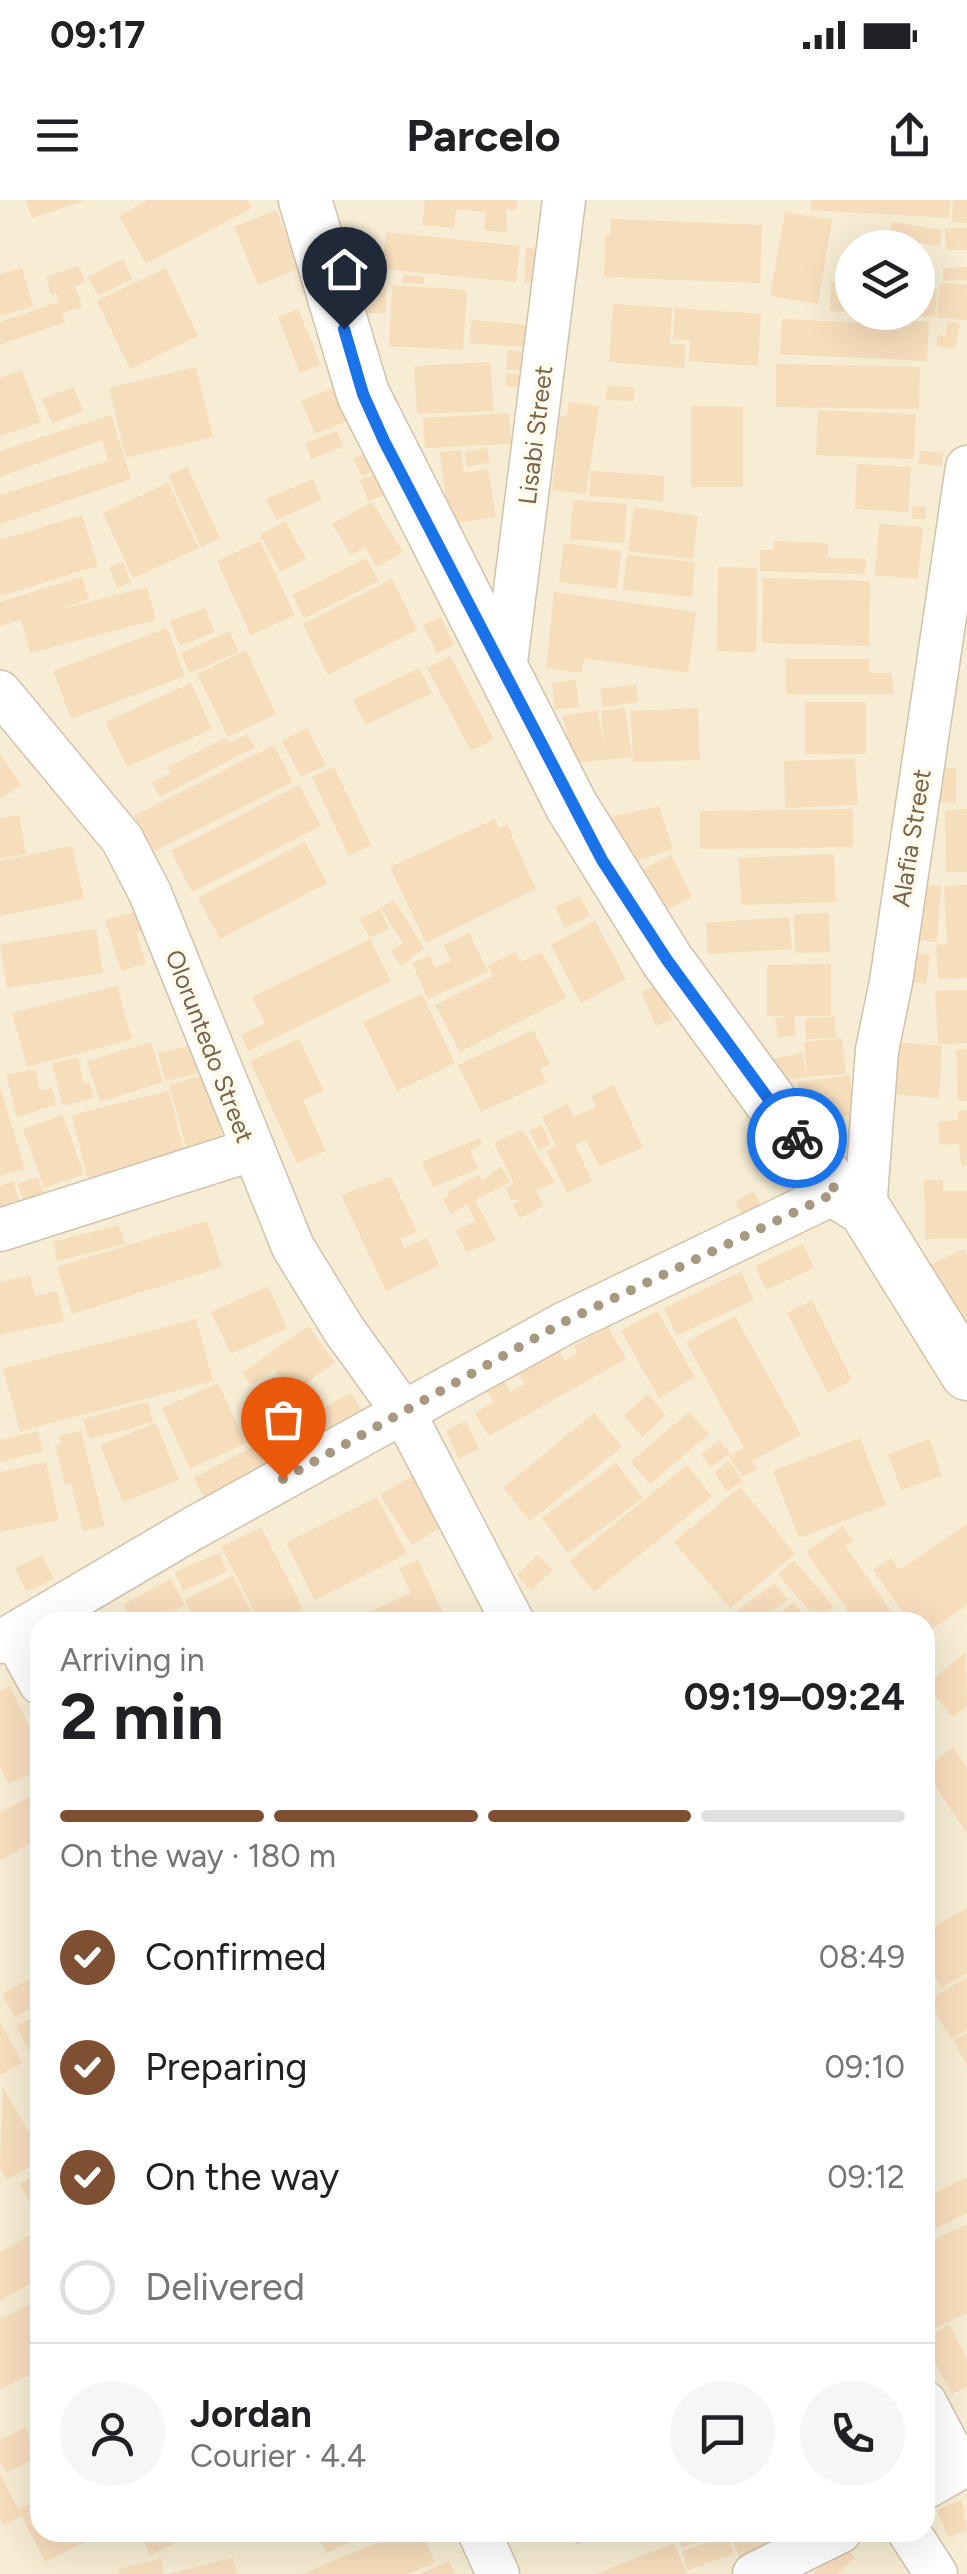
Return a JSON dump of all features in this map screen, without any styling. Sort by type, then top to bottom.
[{"type":"street","points":[[305,200],[363,394],[602,860],[667,960],[851,1201],[967,1374]]},
{"type":"street","name":"Lisabi Street","points":[[505,670],[564,200]]},
{"type":"street","name":"Alafia Street","points":[[851,1201],[891,982],[963,519],[967,467]]},
{"type":"street","name":"Oloruntedo Street","points":[[0,692],[122,840],[150,893],[251,1150],[294,1247],[344,1330],[404,1413],[508,1612]]},
{"type":"street","points":[[0,1230],[251,1150]]},
{"type":"street","points":[[52,1612],[192,1529],[564,1322],[851,1201]]},
{"type":"street","points":[[30,1625],[7,1639],[30,1670]]},
{"type":"street","points":[[935,2430],[951,2474]]},
{"type":"street","points":[[484,2542],[498,2574]]},
{"type":"street","points":[[754,2574],[820,2542]]},
{"type":"street","points":[[915,2542],[936,2574]]},
{"type":"shaded area","points":[[0,200],[967,200],[967,2574],[0,2574]]},
{"type":"building","points":[[26,200],[83,200],[83,201],[32,218]]},
{"type":"building","points":[[148,200],[247,200],[252,208],[146,264],[119,216]]},
{"type":"building","points":[[425,200],[517,200],[516,210],[506,209],[507,233],[484,230],[486,212],[456,209],[454,228],[422,225]]},
{"type":"building","points":[[811,200],[950,200],[949,218],[811,210]]},
{"type":"building","points":[[953,200],[967,200],[967,223],[952,222]]},
{"type":"building","points":[[276,210],[300,268],[258,285],[234,227]]},
{"type":"building","points":[[785,212],[832,220],[818,304],[770,296]]},
{"type":"building","points":[[611,219],[762,225],[760,283],[604,277],[605,235],[610,235]]},
{"type":"building","points":[[892,222],[942,230],[940,246],[935,245],[935,230],[890,230]]},
{"type":"building","points":[[945,228],[967,228],[967,250],[946,250]]},
{"type":"building","points":[[386,232],[520,246],[516,282],[382,269]]},
{"type":"building","points":[[367,242],[368,258],[351,260],[349,244]]},
{"type":"building","points":[[526,248],[547,250],[545,284],[524,283]]},
{"type":"building","points":[[123,259],[132,279],[98,296],[88,277]]},
{"type":"building","points":[[79,266],[85,282],[75,286],[82,307],[62,313],[65,322],[0,345],[0,322],[59,302],[57,293],[51,295],[46,277]]},
{"type":"building","points":[[967,267],[967,280],[943,281],[943,268]]},
{"type":"building","points":[[22,268],[33,306],[0,316],[0,274]]},
{"type":"building","points":[[166,268],[198,336],[130,369],[97,301]]},
{"type":"building","points":[[403,275],[424,277],[424,284],[402,283]]},
{"type":"building","points":[[831,282],[835,282],[835,311],[830,311]]},
{"type":"building","points":[[940,282],[967,285],[967,320],[937,318]]},
{"type":"building","points":[[385,284],[386,313],[363,313],[362,285]]},
{"type":"building","points":[[392,285],[467,290],[463,350],[389,346]]},
{"type":"building","points":[[613,304],[672,308],[670,344],[685,345],[684,368],[609,362]]},
{"type":"building","points":[[675,308],[761,314],[758,366],[689,361],[690,340],[673,339]]},
{"type":"building","points":[[298,309],[321,365],[300,373],[278,317]]},
{"type":"building","points":[[782,319],[835,321],[835,330],[929,330],[927,361],[780,354]]},
{"type":"building","points":[[472,320],[526,325],[524,347],[469,343]]},
{"type":"building","points":[[948,321],[960,324],[955,349],[936,345],[938,335],[945,336]]},
{"type":"building","points":[[508,350],[537,354],[534,373],[506,369]]},
{"type":"building","points":[[491,362],[493,411],[417,414],[414,366]]},
{"type":"building","points":[[776,364],[920,367],[919,409],[776,407]]},
{"type":"building","points":[[196,367],[213,437],[126,458],[109,388]]},
{"type":"building","points":[[22,370],[41,422],[0,436],[0,378]]},
{"type":"building","points":[[507,373],[530,375],[529,389],[505,386]]},
{"type":"building","points":[[338,386],[353,419],[315,434],[301,401]]},
{"type":"building","points":[[607,386],[634,387],[634,401],[606,400]]},
{"type":"building","points":[[74,387],[83,411],[52,423],[42,399]]},
{"type":"building","points":[[569,402],[599,406],[586,494],[552,490],[560,415],[567,416]]},
{"type":"building","points":[[691,406],[743,407],[743,487],[691,487]]},
{"type":"building","points":[[818,410],[916,414],[914,459],[816,455]]},
{"type":"building","points":[[509,413],[511,444],[425,448],[423,418]]},
{"type":"building","points":[[111,415],[131,479],[0,524],[0,495],[108,461],[102,440],[0,477],[0,451]]},
{"type":"building","points":[[337,431],[343,447],[311,459],[305,443]]},
{"type":"building","points":[[487,448],[490,462],[467,467],[465,452]]},
{"type":"building","points":[[373,449],[381,467],[362,476],[353,459]]},
{"type":"building","points":[[461,450],[464,473],[488,469],[496,517],[449,524],[440,452]]},
{"type":"building","points":[[920,451],[943,453],[942,466],[918,464]]},
{"type":"building","points":[[857,464],[911,467],[908,512],[855,509]]},
{"type":"building","points":[[187,467],[220,538],[201,547],[168,475]]},
{"type":"building","points":[[384,471],[391,493],[368,501],[360,480]]},
{"type":"building","points":[[591,471],[665,476],[663,501],[589,496]]},
{"type":"building","points":[[313,479],[322,500],[276,520],[266,499]]},
{"type":"building","points":[[168,483],[199,548],[133,578],[103,513]]},
{"type":"building","points":[[573,500],[627,504],[624,543],[570,539]]},
{"type":"building","points":[[372,502],[403,552],[377,567],[365,547],[351,555],[332,524]]},
{"type":"building","points":[[925,506],[926,519],[912,519],[912,507]]},
{"type":"building","points":[[634,507],[698,516],[693,559],[628,551]]},
{"type":"building","points":[[82,515],[98,566],[0,596],[0,540]]},
{"type":"building","points":[[285,521],[306,559],[281,572],[260,535]]},
{"type":"building","points":[[879,524],[923,527],[918,579],[875,575]]},
{"type":"building","points":[[260,541],[295,615],[251,635],[217,561]]},
{"type":"building","points":[[774,541],[828,543],[828,558],[866,559],[865,574],[760,571],[760,550],[774,550]]},
{"type":"building","points":[[564,543],[621,551],[617,589],[559,582]]},
{"type":"building","points":[[627,555],[695,562],[692,597],[623,590]]},
{"type":"building","points":[[366,558],[379,581],[304,618],[292,595]]},
{"type":"building","points":[[123,562],[131,582],[117,588],[109,567]]},
{"type":"building","points":[[718,567],[757,568],[756,652],[717,651]]},
{"type":"building","points":[[82,577],[89,599],[54,611],[147,587],[156,620],[30,653],[21,620],[0,626],[0,602]]},
{"type":"building","points":[[763,578],[870,581],[869,646],[762,643]]},
{"type":"building","points":[[392,579],[417,630],[328,675],[303,624]]},
{"type":"building","points":[[554,592],[696,612],[688,673],[584,658],[582,673],[546,668]]},
{"type":"building","points":[[205,608],[215,632],[180,646],[170,621]]},
{"type":"building","points":[[441,617],[454,645],[437,653],[423,625]]},
{"type":"building","points":[[167,628],[185,676],[71,719],[53,671]]},
{"type":"building","points":[[230,631],[239,652],[190,673],[181,653]]},
{"type":"building","points":[[246,650],[276,714],[228,737],[197,674]]},
{"type":"building","points":[[450,656],[494,739],[471,751],[427,668]]},
{"type":"building","points":[[786,659],[869,659],[869,673],[892,673],[893,694],[786,694]]},
{"type":"building","points":[[419,668],[432,693],[366,725],[353,700]]},
{"type":"building","points":[[576,680],[579,707],[555,709],[552,683]]},
{"type":"building","points":[[191,683],[212,729],[127,767],[105,722]]},
{"type":"building","points":[[636,684],[638,702],[603,707],[600,689]]},
{"type":"building","points":[[805,702],[866,702],[866,754],[805,754]]},
{"type":"building","points":[[625,708],[632,757],[572,763],[563,716],[597,710],[604,747],[601,711]]},
{"type":"building","points":[[698,708],[700,760],[633,762],[631,711]]},
{"type":"building","points":[[307,728],[326,765],[301,777],[282,741]]},
{"type":"building","points":[[247,734],[255,747],[160,797],[152,783],[171,773],[168,767],[225,738],[229,743]]},
{"type":"building","points":[[274,745],[293,782],[153,852],[134,816]]},
{"type":"building","points":[[0,754],[21,785],[0,799]]},
{"type":"building","points":[[855,759],[858,805],[785,808],[784,761]]},
{"type":"building","points":[[334,767],[371,845],[349,856],[312,777]]},
{"type":"building","points":[[934,768],[956,768],[956,803],[934,802]]},
{"type":"building","points":[[299,785],[321,826],[192,892],[171,851]]},
{"type":"building","points":[[659,806],[673,849],[627,864],[611,817]]},
{"type":"building","points":[[853,809],[853,847],[700,849],[700,811]]},
{"type":"building","points":[[967,809],[967,872],[946,872],[945,810]]},
{"type":"building","points":[[19,815],[26,854],[0,859],[0,818]]},
{"type":"building","points":[[495,819],[499,828],[507,825],[536,889],[426,943],[390,867]]},
{"type":"building","points":[[305,842],[327,883],[220,939],[198,898]]},
{"type":"building","points":[[72,846],[84,899],[0,916],[0,861]]},
{"type":"building","points":[[834,854],[836,902],[741,905],[739,858]]},
{"type":"building","points":[[671,855],[692,897],[659,914],[637,872]]},
{"type":"building","points":[[914,884],[941,886],[937,942],[910,940]]},
{"type":"building","points":[[967,885],[967,978],[938,979],[936,945],[947,944],[944,886]]},
{"type":"building","points":[[580,896],[590,916],[565,928],[555,907]]},
{"type":"building","points":[[394,900],[424,948],[401,966],[391,951],[403,943],[381,908]]},
{"type":"building","points":[[143,909],[149,929],[137,933],[146,963],[121,971],[105,920]]},
{"type":"building","points":[[380,909],[389,929],[370,938],[360,919]]},
{"type":"building","points":[[829,913],[830,952],[795,953],[794,914]]},
{"type":"building","points":[[789,917],[792,949],[708,954],[706,923]]},
{"type":"building","points":[[595,921],[626,979],[581,1003],[551,945]]},
{"type":"building","points":[[96,929],[103,973],[7,988],[0,944]]},
{"type":"building","points":[[469,933],[488,972],[428,999],[412,963],[429,956],[435,968],[451,961],[444,945]]},
{"type":"building","points":[[370,939],[391,981],[248,1051],[241,1035],[265,1023],[252,997]]},
{"type":"building","points":[[904,951],[930,955],[926,984],[901,980]]},
{"type":"building","points":[[515,952],[520,962],[542,952],[566,998],[460,1052],[435,1005],[493,976],[488,966]]},
{"type":"building","points":[[831,964],[831,1016],[794,1016],[796,1036],[778,1037],[775,1018],[790,1016],[767,1016],[767,965]]},
{"type":"building","points":[[657,985],[672,1019],[656,1026],[641,992]]},
{"type":"building","points":[[117,986],[132,1039],[27,1067],[12,1013]]},
{"type":"building","points":[[967,990],[967,1043],[938,1044],[935,991]]},
{"type":"building","points":[[422,994],[455,1063],[397,1091],[363,1022]]},
{"type":"building","points":[[835,1017],[836,1038],[806,1039],[805,1018]]},
{"type":"building","points":[[533,1030],[550,1064],[540,1069],[547,1082],[481,1112],[458,1065]]},
{"type":"building","points":[[842,1038],[846,1074],[807,1077],[804,1042]]},
{"type":"building","points":[[299,1039],[324,1091],[303,1100],[326,1151],[297,1163],[250,1061]]},
{"type":"building","points":[[151,1042],[163,1082],[100,1102],[87,1061]]},
{"type":"building","points":[[892,1042],[942,1046],[939,1098],[888,1094]]},
{"type":"building","points":[[192,1045],[199,1073],[165,1081],[158,1053]]},
{"type":"building","points":[[967,1049],[967,1101],[958,1101],[956,1050]]},
{"type":"building","points":[[802,1053],[807,1077],[776,1082],[771,1059]]},
{"type":"building","points":[[78,1057],[84,1084],[90,1083],[94,1098],[63,1106],[52,1063]]},
{"type":"building","points":[[35,1069],[40,1091],[52,1088],[56,1105],[17,1117],[6,1075]]},
{"type":"building","points":[[206,1074],[224,1140],[187,1151],[169,1085]]},
{"type":"building","points":[[850,1075],[855,1115],[802,1122],[797,1082]]},
{"type":"building","points":[[614,1085],[643,1148],[599,1166],[586,1140],[575,1145],[592,1181],[567,1193],[546,1151],[556,1146],[542,1117],[568,1103],[574,1117],[596,1107],[591,1096]]},
{"type":"building","points":[[0,1087],[25,1169],[0,1176]]},
{"type":"building","points":[[169,1091],[186,1159],[89,1183],[72,1115]]},
{"type":"building","points":[[967,1110],[967,1166],[961,1166],[959,1144],[940,1145],[938,1122],[958,1120],[958,1111]]},
{"type":"building","points":[[63,1115],[84,1174],[44,1188],[23,1129]]},
{"type":"building","points":[[541,1125],[551,1144],[539,1151],[529,1131]]},
{"type":"building","points":[[522,1130],[555,1182],[536,1191],[544,1206],[520,1218],[513,1205],[522,1200],[511,1200],[506,1188],[514,1184],[494,1143]]},
{"type":"building","points":[[480,1138],[482,1144],[470,1150],[478,1169],[433,1187],[422,1162]]},
{"type":"building","points":[[501,1166],[510,1182],[475,1200],[496,1240],[467,1252],[456,1231],[475,1221],[467,1204],[451,1214],[443,1199],[449,1196],[447,1192],[479,1175],[482,1181]]},
{"type":"building","points":[[38,1177],[44,1195],[24,1202],[17,1184]]},
{"type":"building","points":[[391,1177],[417,1232],[400,1239],[404,1248],[427,1238],[439,1266],[386,1291],[341,1195]]},
{"type":"building","points":[[924,1180],[943,1180],[943,1191],[967,1191],[967,1238],[925,1239]]},
{"type":"building","points":[[13,1181],[22,1209],[0,1217],[0,1186]]},
{"type":"building","points":[[753,1191],[768,1217],[751,1228],[735,1202]]},
{"type":"building","points":[[207,1221],[222,1267],[72,1314],[57,1267]]},
{"type":"building","points":[[119,1225],[125,1244],[57,1261],[53,1242]]},
{"type":"building","points":[[803,1244],[814,1268],[766,1290],[755,1266]]},
{"type":"building","points":[[964,1249],[967,1255],[967,1344],[930,1265]]},
{"type":"building","points":[[741,1272],[754,1300],[677,1335],[664,1308]]},
{"type":"building","points":[[30,1275],[35,1296],[57,1291],[64,1321],[0,1335],[0,1282]]},
{"type":"building","points":[[268,1286],[287,1328],[231,1354],[211,1312]]},
{"type":"building","points":[[812,1300],[852,1380],[828,1393],[787,1313]]},
{"type":"building","points":[[657,1311],[695,1377],[659,1398],[621,1331]]},
{"type":"building","points":[[735,1316],[801,1435],[752,1461],[757,1469],[742,1477],[729,1456],[744,1448],[686,1342]]},
{"type":"building","points":[[196,1319],[213,1381],[20,1431],[3,1369]]},
{"type":"building","points":[[308,1326],[335,1362],[292,1394],[274,1369],[252,1385],[242,1373]]},
{"type":"building","points":[[608,1327],[626,1359],[489,1436],[475,1413],[494,1402],[485,1387],[501,1377],[510,1392],[525,1384],[519,1374],[559,1351],[565,1361],[578,1353],[574,1346]]},
{"type":"building","points":[[218,1383],[246,1443],[190,1469],[162,1408]]},
{"type":"building","points":[[351,1393],[365,1415],[210,1508],[194,1478]]},
{"type":"building","points":[[648,1394],[666,1415],[642,1437],[624,1416]]},
{"type":"building","points":[[148,1402],[153,1422],[89,1439],[83,1419]]},
{"type":"building","points":[[689,1412],[709,1434],[650,1484],[630,1462]]},
{"type":"building","points":[[594,1413],[622,1447],[530,1521],[503,1488]]},
{"type":"building","points":[[466,1421],[479,1449],[459,1459],[446,1430]]},
{"type":"building","points":[[156,1423],[179,1480],[123,1502],[100,1445]]},
{"type":"building","points":[[38,1431],[43,1451],[0,1462],[0,1440]]},
{"type":"building","points":[[81,1431],[105,1526],[83,1531],[71,1483],[65,1485],[55,1445],[61,1444],[59,1436]]},
{"type":"building","points":[[860,1438],[886,1505],[799,1538],[773,1471]]},
{"type":"building","points":[[930,1439],[942,1476],[901,1490],[888,1454]]},
{"type":"building","points":[[720,1440],[730,1454],[711,1467],[701,1454]]},
{"type":"building","points":[[729,1461],[743,1481],[727,1491],[714,1472]]},
{"type":"building","points":[[46,1462],[59,1520],[0,1532],[0,1472]]},
{"type":"building","points":[[616,1463],[643,1498],[568,1553],[542,1518]]},
{"type":"building","points":[[687,1465],[712,1496],[594,1592],[569,1561]]},
{"type":"building","points":[[415,1474],[446,1524],[412,1545],[380,1495]]},
{"type":"building","points":[[740,1487],[795,1554],[730,1608],[674,1542]]},
{"type":"building","points":[[377,1497],[407,1554],[315,1600],[286,1543]]},
{"type":"building","points":[[967,1524],[967,1605],[935,1627],[935,1612],[903,1612],[873,1570],[891,1558],[900,1570]]},
{"type":"building","points":[[843,1526],[853,1540],[845,1546],[892,1612],[849,1612],[806,1552]]},
{"type":"building","points":[[261,1527],[303,1609],[255,1612],[221,1547]]},
{"type":"building","points":[[219,1553],[227,1572],[183,1591],[175,1572]]},
{"type":"building","points":[[42,1555],[54,1579],[26,1592],[15,1568]]},
{"type":"building","points":[[537,1555],[553,1570],[531,1591],[517,1575]]},
{"type":"building","points":[[418,1560],[442,1612],[369,1612],[411,1593],[399,1568]]},
{"type":"building","points":[[794,1560],[834,1607],[828,1612],[810,1612],[778,1574]]},
{"type":"building","points":[[233,1575],[251,1612],[191,1612],[185,1600]]},
{"type":"building","points":[[171,1579],[185,1605],[171,1612],[127,1612],[123,1604]]},
{"type":"building","points":[[775,1583],[788,1600],[771,1612],[736,1612]]},
{"type":"building","points":[[793,1602],[802,1612],[781,1612]]},
{"type":"building","points":[[965,1653],[967,1706],[953,1717],[935,1696],[935,1678]]},
{"type":"building","points":[[10,1686],[30,1728],[30,1775],[9,1784],[0,1766],[0,1691]]},
{"type":"building","points":[[953,1747],[967,1768],[967,1834],[935,1785],[935,1762]]},
{"type":"building","points":[[30,1796],[30,1844],[0,1860],[0,1813]]},
{"type":"building","points":[[967,1908],[967,1973],[941,1988],[935,1978],[935,1926]]},
{"type":"building","points":[[967,1977],[967,2030],[951,2039],[935,2012],[935,1996]]},
{"type":"building","points":[[30,1979],[30,2009],[15,2017],[2,1994]]},
{"type":"building","points":[[30,2019],[30,2053],[16,2026]]},
{"type":"building","points":[[0,2021],[22,2063],[0,2075]]},
{"type":"building","points":[[967,2033],[967,2066],[953,2040]]},
{"type":"building","points":[[3,2087],[30,2134],[30,2167],[7,2180],[0,2167]]},
{"type":"building","points":[[967,2177],[967,2213],[935,2229],[935,2193]]},
{"type":"building","points":[[30,2178],[30,2203],[19,2184]]},
{"type":"building","points":[[967,2224],[967,2313],[935,2328],[935,2239]]},
{"type":"building","points":[[30,2235],[30,2284],[0,2301],[0,2252]]},
{"type":"building","points":[[30,2304],[30,2375],[0,2389],[0,2319]]},
{"type":"building","points":[[949,2325],[967,2359],[967,2387],[952,2394],[935,2362],[935,2332]]},
{"type":"building","points":[[25,2427],[30,2437],[30,2461],[6,2473],[0,2461],[0,2440]]},
{"type":"building","points":[[0,2474],[18,2509],[30,2504],[30,2532],[22,2516],[3,2525]]},
{"type":"building","points":[[961,2500],[967,2530],[948,2537],[937,2510]]},
{"type":"building","points":[[35,2542],[86,2542],[45,2562]]},
{"type":"building","points":[[144,2542],[173,2542],[174,2544],[150,2555]]},
{"type":"building","points":[[321,2542],[351,2542],[326,2553]]},
{"type":"building","points":[[379,2542],[426,2542],[435,2563],[407,2574],[302,2574]]},
{"type":"building","points":[[707,2542],[730,2542],[734,2554],[688,2570],[682,2551]]},
{"type":"building","points":[[733,2542],[778,2542],[740,2559]]},
{"type":"building","points":[[674,2543],[687,2574],[596,2574]]},
{"type":"building","points":[[843,2545],[855,2557],[837,2574],[812,2574]]},
{"type":"building","points":[[233,2558],[237,2574],[171,2573]]},
{"type":"building","points":[[161,2559],[164,2574],[119,2574],[118,2569]]},
{"type":"building","points":[[449,2561],[455,2574],[420,2574]]},
{"type":"way so far","points":[[283,1479],[564,1322],[837,1192],[797,1138]]},
{"type":"route","points":[[344,329],[363,394],[384,441],[505,670],[570,805],[667,960],[797,1138]]}]
